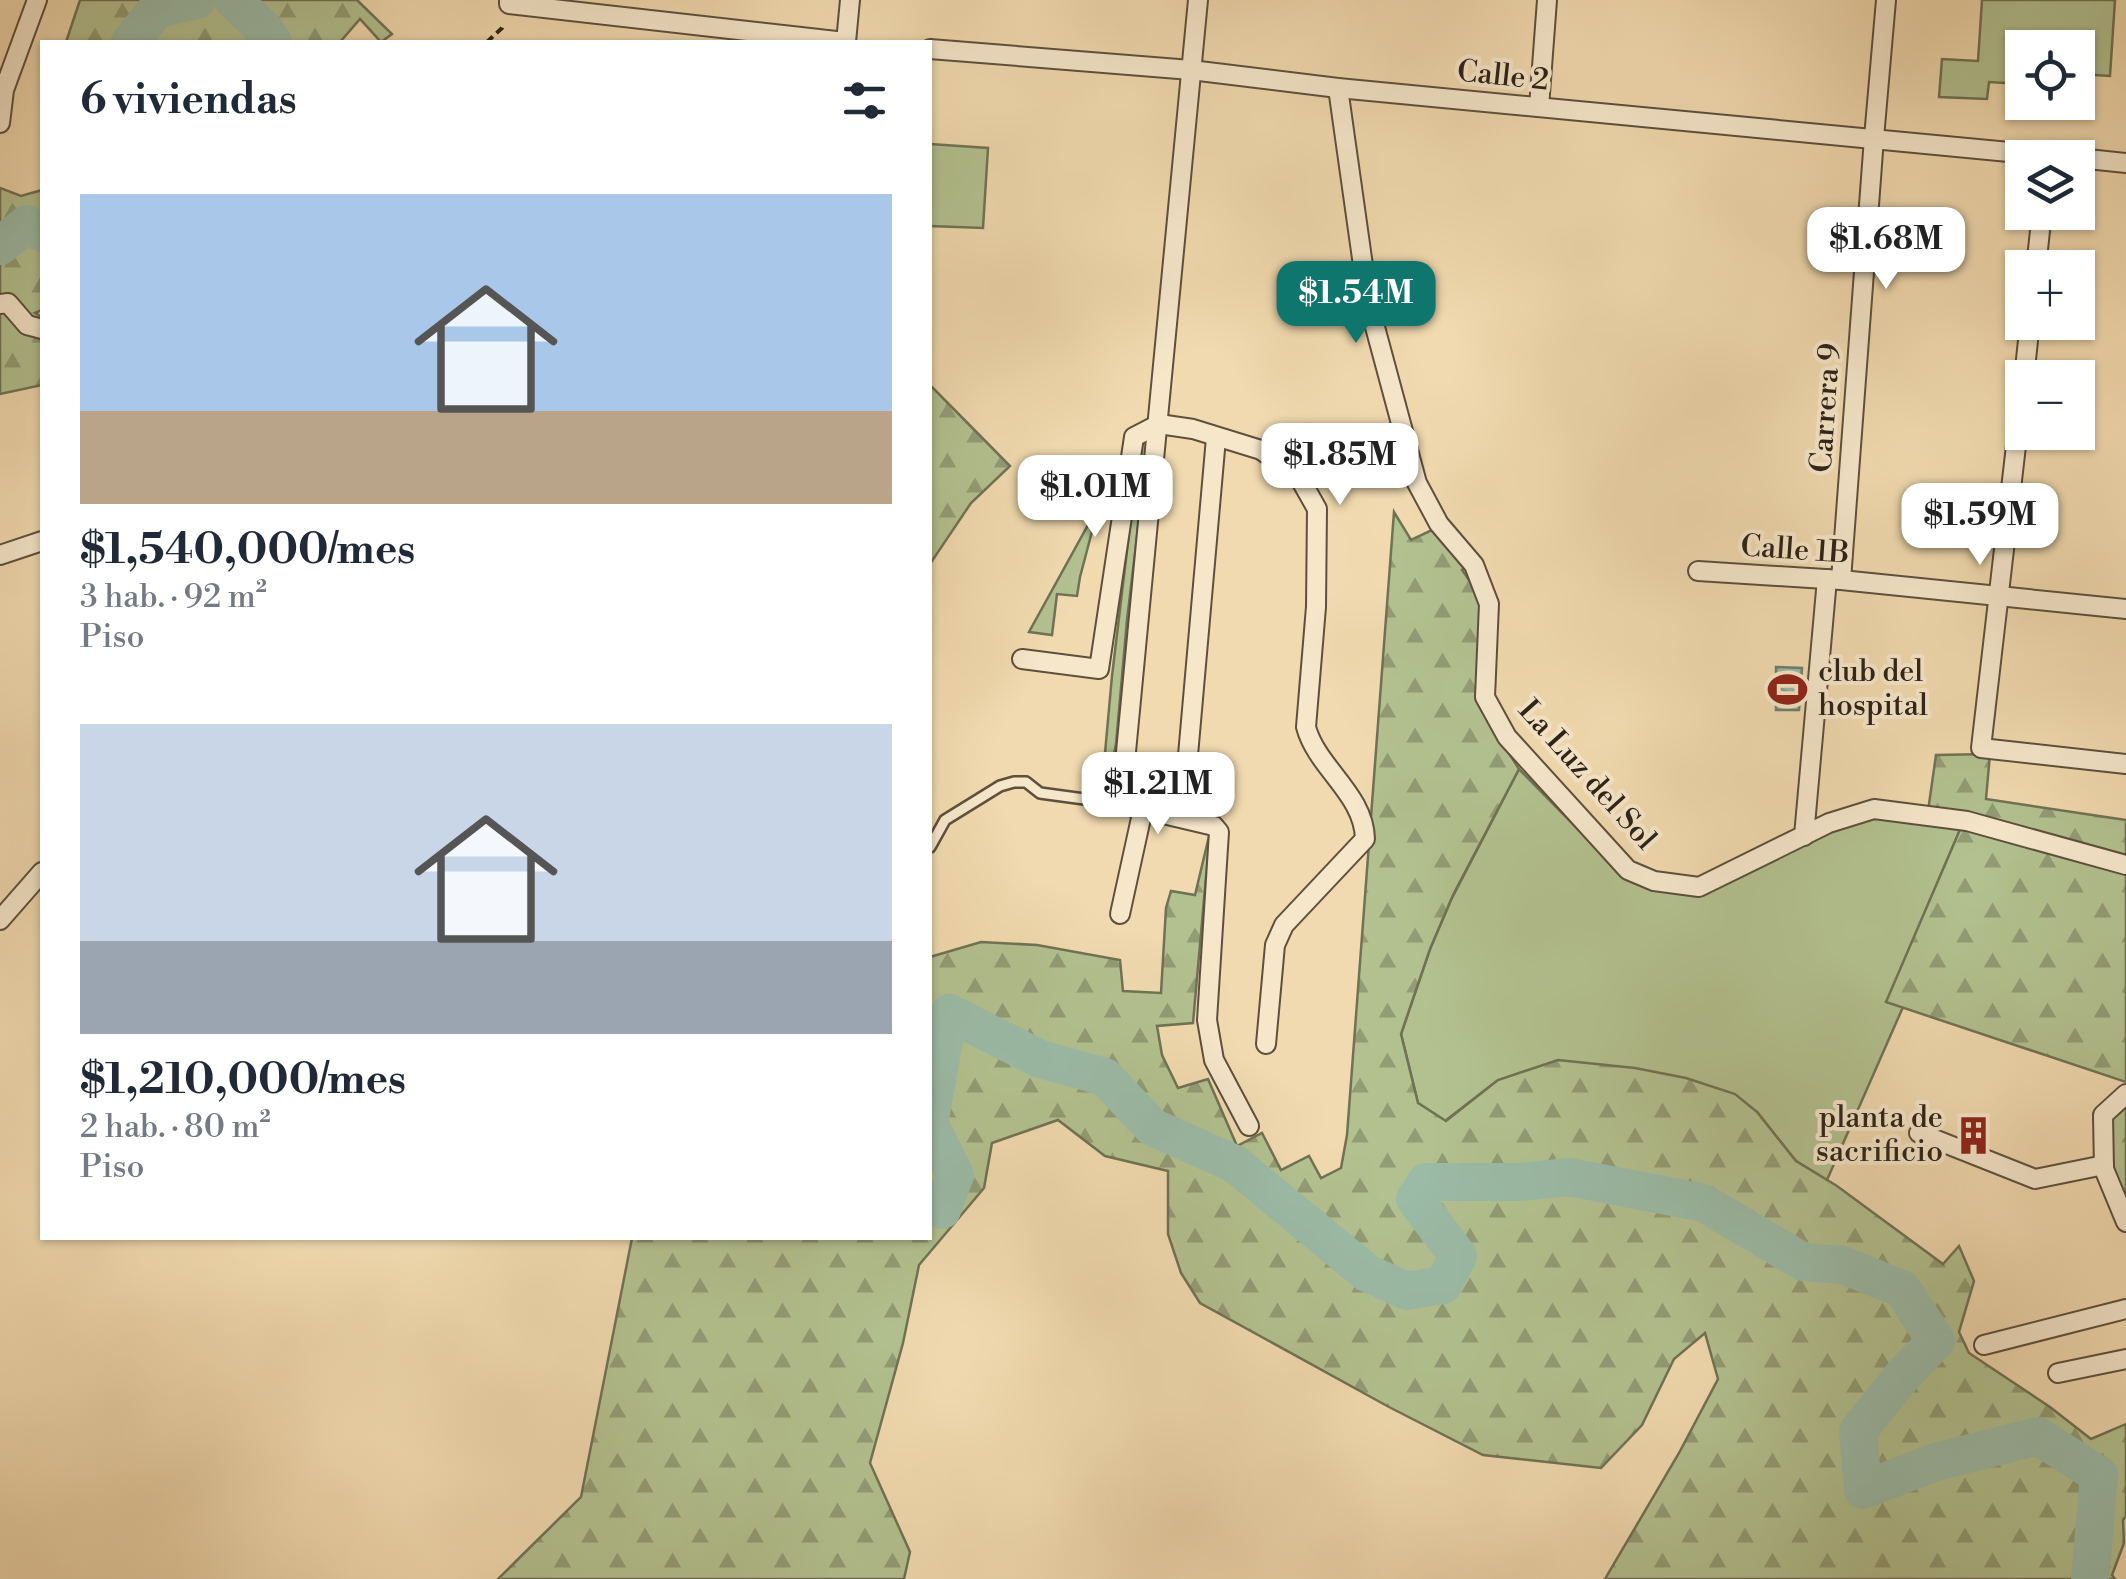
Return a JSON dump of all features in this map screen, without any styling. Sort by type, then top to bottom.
[{"type":"street","points":[[0,123],[4,90],[36,0]]},
{"type":"street","points":[[846,40],[850,0]]},
{"type":"street","points":[[1198,0],[1121,804],[1214,826],[1219,832],[1207,1020],[1214,1060],[1249,1126]]},
{"type":"street","points":[[1539,107],[1547,0]]},
{"type":"street","name":"Carrera 9","points":[[1804,836],[1834,580],[1886,0]]},
{"type":"street","points":[[509,2],[829,40]]},
{"type":"street","name":"Calle 2","points":[[932,49],[1192,70],[1338,88],[2005,151]]},
{"type":"street","name":"La Luz del Sol","points":[[1338,88],[1368,301],[1417,483],[1439,524],[1474,565],[1489,604],[1485,697],[1507,737],[1628,870],[1654,882],[1699,886],[1830,823],[1874,809],[1967,821],[2126,865]]},
{"type":"street","name":"Calle 2","points":[[2095,160],[2126,163]]},
{"type":"street","points":[[0,304],[8,304],[26,325],[40,328]]},
{"type":"street","points":[[1022,659],[1100,669],[1134,437],[1159,424],[1193,429],[1261,450],[1298,477],[1316,509],[1316,607],[1306,727],[1310,743],[1358,809],[1365,825],[1365,839],[1284,925],[1275,946],[1266,1044]]},
{"type":"street","points":[[1186,778],[1216,438]]},
{"type":"street","points":[[2016,450],[1981,748],[2126,764]]},
{"type":"street","points":[[0,555],[40,542]]},
{"type":"street","name":"Calle 1B","points":[[1698,570],[2126,609]]},
{"type":"street","points":[[1120,914],[1143,809]]},
{"type":"street","points":[[0,920],[40,874]]},
{"type":"street","points":[[2126,1094],[2103,1115],[2104,1165],[2126,1222]]},
{"type":"street","points":[[1919,1133],[2035,1179],[2104,1165]]},
{"type":"street","points":[[1984,1344],[2126,1309]]},
{"type":"street","points":[[2058,1373],[2126,1359]]},
{"type":"lane","points":[[932,843],[945,820],[1000,786],[1014,782],[1026,782],[1040,794],[1121,804]]},
{"type":"path","points":[[488,40],[502,28],[509,2]]},
{"type":"green space","points":[[80,0],[357,0],[392,34],[379,40],[360,19],[342,40],[67,40]]},
{"type":"green space","points":[[1982,0],[2115,0],[2110,76],[2095,75],[2095,30],[2005,30],[2005,83],[1989,82],[1987,99],[1939,97],[1942,59],[1978,61]]},
{"type":"green space","points":[[932,144],[988,148],[983,228],[932,226]]},
{"type":"green space","points":[[0,188],[21,196],[40,191],[40,311],[35,313],[40,316],[40,385],[0,394]]},
{"type":"green space","points":[[932,387],[1010,466],[971,503],[932,561]]},
{"type":"green space","points":[[1150,428],[1111,768],[1105,753],[1112,676],[1141,434]]},
{"type":"green space","points":[[1099,505],[1077,596],[1057,594],[1052,635],[1029,632]]},
{"type":"green space","points":[[1394,512],[1411,540],[1432,530],[1466,566],[1462,570],[1483,600],[1496,733],[1519,769],[1453,895],[1401,1034],[1418,1103],[1446,1121],[1498,1080],[1558,1060],[1686,1078],[1735,1094],[1757,1112],[1796,1161],[1837,1186],[1943,1264],[1959,1246],[1974,1281],[1959,1332],[1969,1353],[2091,1439],[2126,1424],[2126,1516],[2124,1543],[2112,1575],[2115,1579],[1605,1579],[1718,1379],[1705,1333],[1674,1359],[1642,1425],[1601,1468],[1483,1455],[1200,1303],[1181,1273],[1168,1234],[1168,1171],[1105,1156],[1058,1120],[992,1143],[984,1188],[919,1265],[903,1343],[870,1463],[910,1552],[904,1579],[498,1579],[581,1497],[632,1240],[932,1240],[932,956],[981,942],[1037,945],[1120,960],[1123,991],[1161,993],[1166,908],[1171,891],[1195,895],[1210,832],[1193,1023],[1157,1026],[1162,1055],[1178,1088],[1208,1079],[1237,1146],[1262,1133],[1281,1170],[1309,1156],[1321,1178],[1341,1168],[1347,1135]]},
{"type":"green space","points":[[1990,754],[1986,799],[2126,820],[2126,1082],[1886,1002],[1962,825],[1928,811],[1936,755]]},
{"type":"green space","points":[[1519,769],[1622,874],[1702,892],[1817,834],[1875,813],[1962,825],[1887,1002],[1903,1007],[1827,1180],[1796,1161],[1757,1112],[1498,1080],[1445,1121],[1418,1103],[1401,1034],[1451,900]]},
{"type":"green space","points":[[2126,1101],[2126,1210],[2109,1167],[2109,1116]]},
{"type":"water","name":"club del hospital","points":[[1776,667],[1802,668],[1799,710],[1776,710]]},
{"type":"waterway","points":[[132,40],[157,9],[197,0]]},
{"type":"waterway","points":[[233,0],[272,40]]},
{"type":"waterway","points":[[0,246],[27,224],[40,232]]},
{"type":"waterway","points":[[932,1107],[949,1013],[1040,1059],[1105,1077],[1152,1127],[1235,1164],[1367,1273],[1407,1291],[1443,1285],[1458,1256],[1415,1199],[1426,1182],[1520,1182],[1569,1177],[1704,1203],[1803,1262],[1843,1265],[1902,1289],[1936,1341],[1858,1431],[1863,1490],[1936,1462],[2038,1436],[2099,1475],[2090,1579]]},
{"type":"waterway","points":[[932,1129],[955,1175],[942,1210],[932,1200]]},
{"type":"place","name":"club del hospital","points":[[1788,689]]},
{"type":"place","name":"planta de sacrificio","points":[[1973,1135]]}]
